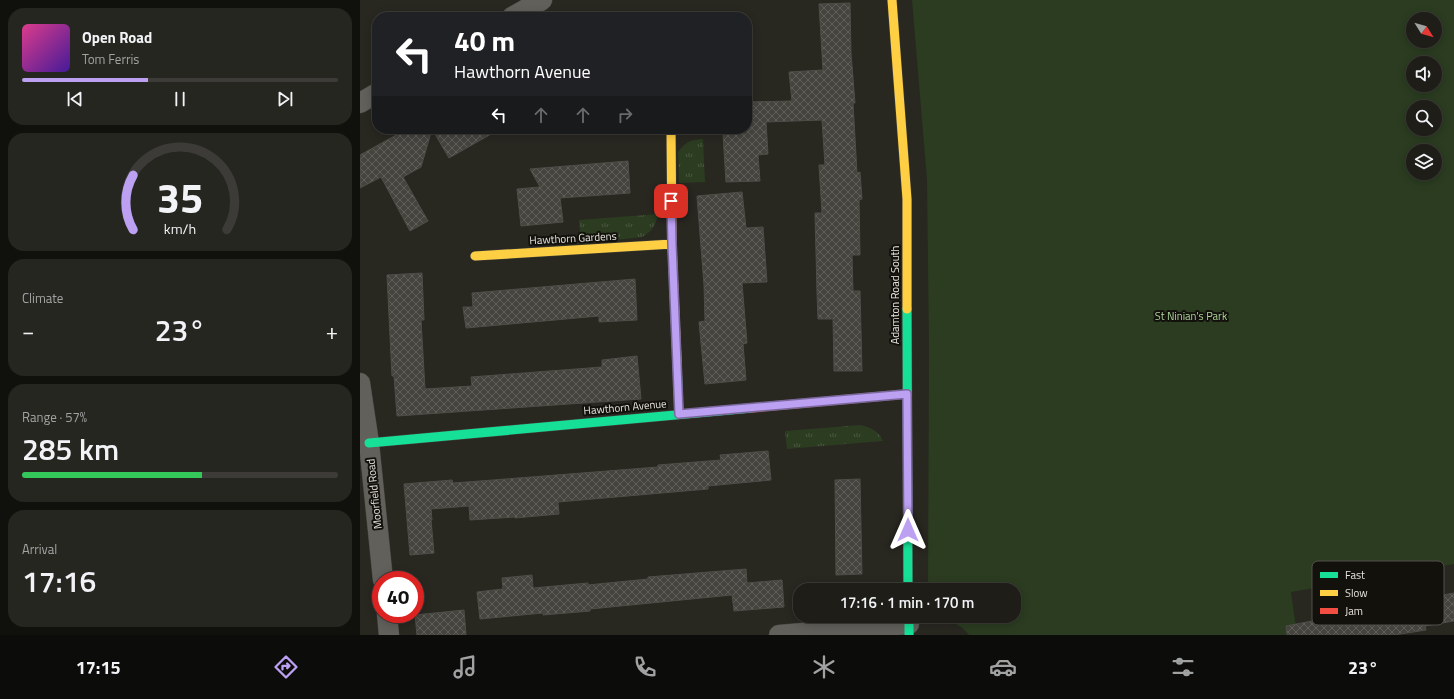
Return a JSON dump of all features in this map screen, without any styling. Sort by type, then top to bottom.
[{"type":"street","points":[[521,12],[542,0]]},
{"type":"street","name":"Adamton Road South","points":[[892,0],[908,199],[908,583]]},
{"type":"street","points":[[360,103],[372,96]]},
{"type":"street","points":[[671,134],[672,244],[679,414]]},
{"type":"street","name":"Hawthorn Gardens","points":[[475,256],[672,244]]},
{"type":"street","name":"Moorfield Road","points":[[360,384],[369,443],[382,571]]},
{"type":"street","name":"Hawthorn Avenue","points":[[369,443],[907,394]]},
{"type":"street","points":[[388,623],[389,635]]},
{"type":"street","points":[[780,635],[909,625]]},
{"type":"green space","name":"St Ninian's Park","points":[[912,0],[1454,0],[1454,564],[1444,566],[1444,561],[1312,561],[1312,588],[1291,592],[1297,635],[969,635],[954,623],[1021,623],[1021,583],[928,583],[929,348],[927,180]]},
{"type":"green space","points":[[703,139],[705,182],[679,183],[678,152],[688,142]]},
{"type":"green space","points":[[658,214],[653,228],[642,237],[581,244],[579,220]]},
{"type":"green space","points":[[860,425],[874,430],[883,441],[787,449],[785,431]]},
{"type":"building","points":[[850,3],[857,173],[860,172],[862,199],[859,200],[860,255],[852,255],[853,291],[860,291],[862,371],[834,371],[833,319],[818,319],[815,213],[822,213],[819,165],[825,165],[822,120],[766,122],[768,154],[758,155],[760,181],[726,182],[723,134],[752,134],[752,102],[792,101],[789,72],[823,70],[819,4]]},
{"type":"building","points":[[398,134],[431,134],[421,167],[403,177],[428,221],[410,231],[381,177],[360,188],[360,155]]},
{"type":"building","points":[[435,134],[491,134],[449,158]]},
{"type":"building","points":[[628,161],[630,193],[560,198],[563,222],[521,226],[517,189],[540,187],[530,169]]},
{"type":"building","points":[[742,192],[746,228],[763,227],[767,282],[742,283],[747,343],[743,344],[746,380],[705,384],[699,322],[705,321],[704,285],[697,196]]},
{"type":"building","points":[[422,273],[424,320],[421,320],[425,389],[472,386],[471,377],[602,367],[602,360],[637,356],[641,399],[397,416],[394,376],[392,376],[387,275]]},
{"type":"building","points":[[635,279],[637,320],[599,322],[599,316],[466,328],[463,307],[473,307],[472,293]]},
{"type":"building","points":[[768,451],[771,480],[708,486],[708,489],[558,502],[559,514],[515,518],[470,520],[469,506],[431,509],[434,553],[410,555],[404,484],[452,480],[453,483],[658,467],[658,465],[721,460],[720,455]]},
{"type":"building","points":[[860,479],[862,574],[836,575],[835,480]]},
{"type":"building","points":[[746,569],[747,583],[782,580],[784,607],[734,611],[732,595],[590,609],[590,611],[543,615],[543,613],[480,619],[477,592],[503,589],[502,578],[532,575],[533,588],[588,583],[588,585],[648,579],[648,577]]},
{"type":"building","points":[[1454,593],[1454,621],[1444,623],[1444,595]]},
{"type":"building","points":[[464,610],[466,635],[417,635],[416,623],[424,623],[424,614]]},
{"type":"building","points":[[1312,621],[1312,625],[1431,625],[1425,626],[1426,630],[1394,635],[1287,635],[1286,626]]},
{"type":"traffic: fast","points":[[907,309],[908,583]]},
{"type":"traffic: fast","points":[[677,361],[679,414]]},
{"type":"traffic: fast","points":[[369,443],[752,408]]},
{"type":"traffic: fast","points":[[909,623],[909,635]]},
{"type":"traffic: slow","points":[[892,0],[907,199],[907,309]]},
{"type":"traffic: slow","points":[[671,134],[672,244],[677,361]]},
{"type":"traffic: slow","points":[[475,256],[672,244]]},
{"type":"traffic: jam","points":[[752,408],[907,394]]},
{"type":"route","points":[[671,201],[679,414],[907,394],[908,530]]}]
